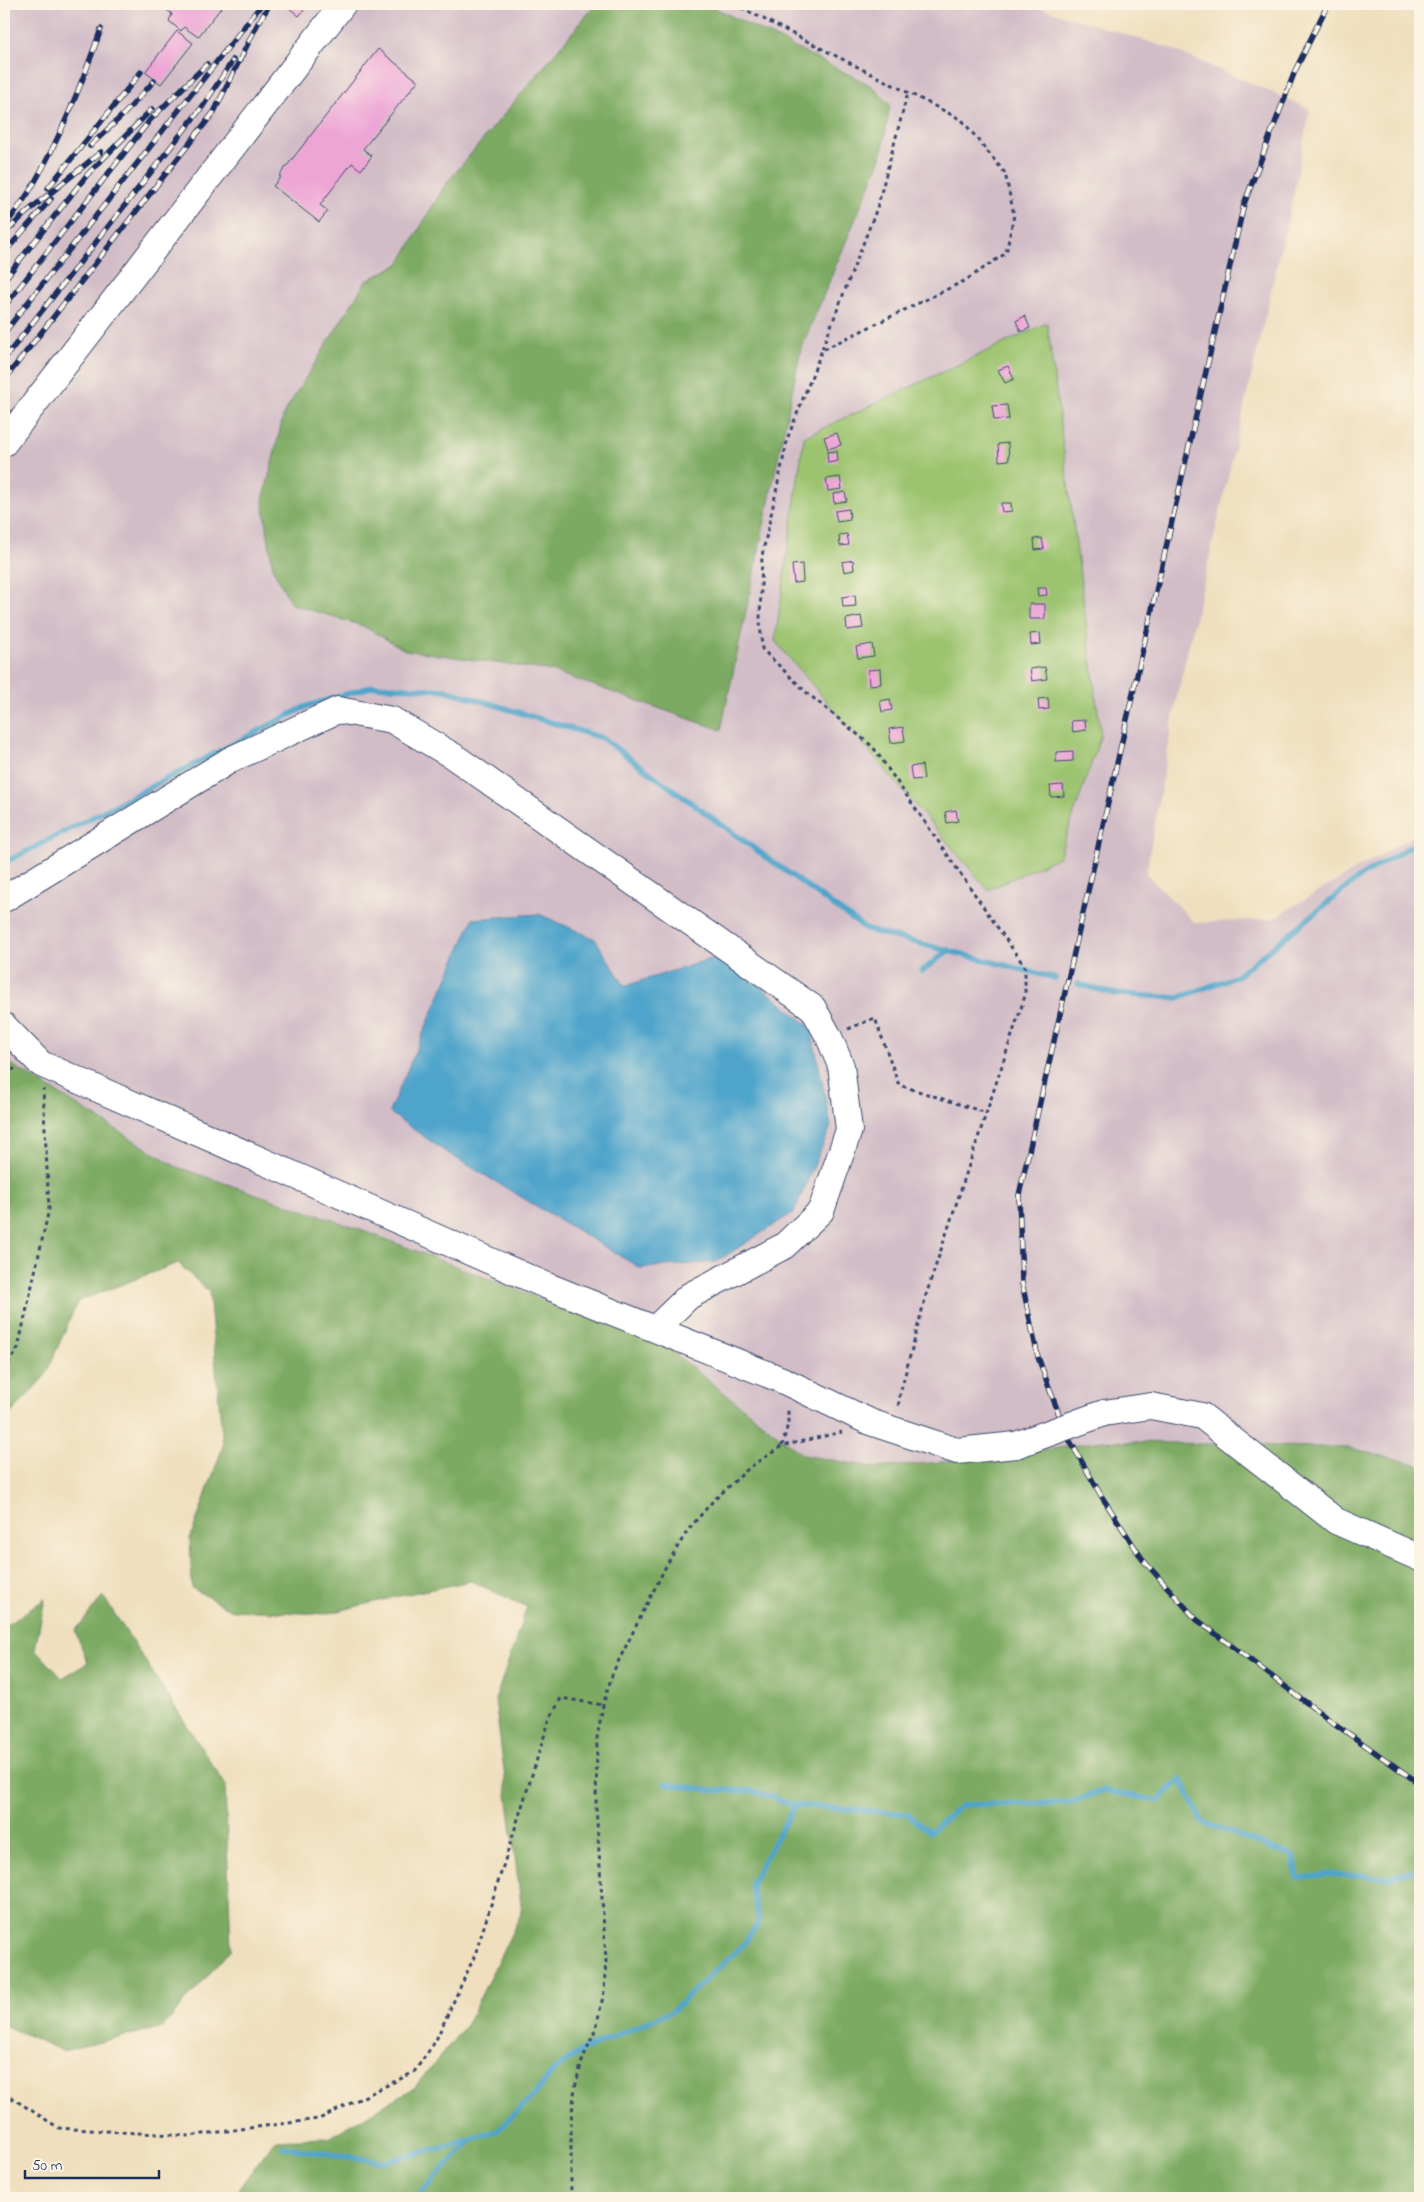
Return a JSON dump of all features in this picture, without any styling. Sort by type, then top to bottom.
[{"type":"street","points":[[4,443],[342,4]]},
{"type":"street","points":[[4,899],[230,760],[338,710],[392,720],[453,756],[813,1008],[829,1037],[841,1066],[849,1130],[821,1211],[784,1246],[689,1296],[655,1329]]},
{"type":"street","points":[[4,1026],[41,1064],[545,1285],[782,1380],[870,1422],[957,1451],[1016,1445],[1104,1413],[1151,1406],[1202,1416],[1336,1521],[1420,1558]]},
{"type":"path","points":[[734,4],[962,120],[1005,173],[1014,215],[1006,253],[966,280],[822,350]]},
{"type":"path","points":[[895,1429],[900,1394],[926,1295],[1025,996],[1025,966],[873,747],[806,692],[762,649],[760,620],[762,556],[788,437],[878,208],[908,92]]},
{"type":"path","points":[[829,1037],[875,1018],[899,1086],[987,1113]]},
{"type":"path","points":[[4,1370],[18,1348],[49,1208],[41,1064]]},
{"type":"path","points":[[782,1380],[788,1402],[788,1424],[782,1446]]},
{"type":"path","points":[[569,2198],[571,2188],[571,2121],[575,2087],[583,2058],[596,2028],[604,1992],[606,1960],[596,1806],[598,1738],[603,1705],[613,1672],[667,1564],[688,1530],[712,1502],[748,1468],[782,1446],[856,1429],[870,1422]]},
{"type":"path","points":[[4,2094],[59,2128],[188,2136],[319,2119],[414,2072],[435,2042],[475,1954],[548,1721],[561,1698],[603,1705]]},
{"type":"shaded area","points":[[4,4],[1028,4],[1169,48],[1310,109],[1294,192],[1176,701],[1146,874],[1195,923],[1272,919],[1420,832],[1420,1465],[1350,1448],[1102,1441],[1014,1455],[877,1468],[802,1455],[666,1347],[359,1229],[177,1167],[4,1060]]},
{"type":"green space","points":[[596,4],[707,4],[872,86],[890,105],[881,158],[801,349],[721,730],[552,671],[405,650],[363,626],[291,604],[273,569],[263,501],[284,413],[366,281],[399,264],[445,185]]},
{"type":"green space","points":[[1047,323],[1101,735],[1059,857],[988,890],[775,641],[804,437]]},
{"type":"green space","points":[[4,1060],[177,1167],[359,1229],[666,1347],[803,1455],[877,1468],[1014,1455],[1102,1441],[1350,1448],[1420,1465],[1420,2198],[217,2198],[236,2192],[275,2140],[328,2138],[414,2088],[467,2024],[522,1912],[495,1700],[527,1607],[471,1581],[325,1614],[231,1610],[192,1588],[190,1539],[223,1446],[209,1292],[178,1263],[78,1301],[45,1376],[4,1421]]},
{"type":"green space","points":[[103,1596],[225,1784],[231,1949],[163,2027],[63,2051],[4,2025],[4,1627],[45,1599],[35,1649],[62,1678],[88,1663],[75,1631]]},
{"type":"water","points":[[539,914],[595,939],[625,986],[723,955],[811,1028],[831,1126],[794,1212],[716,1262],[640,1268],[446,1152],[389,1112],[473,919]]},
{"type":"building","points":[[165,4],[224,4],[198,37],[184,27],[181,31],[169,21],[172,14],[163,7]]},
{"type":"building","points":[[293,4],[309,4],[299,16],[289,8]]},
{"type":"building","points":[[177,31],[193,43],[161,84],[145,72]]},
{"type":"building","points":[[378,49],[418,81],[363,149],[372,156],[361,170],[352,163],[320,205],[328,211],[319,222],[273,186]]},
{"type":"building","points":[[1025,316],[1030,328],[1021,332],[1016,321]]},
{"type":"building","points":[[1008,366],[1014,379],[1005,383],[998,370]]},
{"type":"building","points":[[1007,405],[1009,419],[994,420],[992,406]]},
{"type":"building","points":[[837,433],[841,445],[828,449],[824,437]]},
{"type":"building","points":[[1008,443],[1009,460],[999,461],[998,444]]},
{"type":"building","points":[[837,451],[838,461],[828,463],[827,452]]},
{"type":"building","points":[[840,477],[842,489],[828,491],[826,479]]},
{"type":"building","points":[[845,492],[847,501],[834,503],[833,494]]},
{"type":"building","points":[[1001,503],[1011,503],[1012,511],[1002,512]]},
{"type":"building","points":[[849,509],[850,520],[837,522],[835,511]]},
{"type":"building","points":[[847,534],[849,545],[840,546],[839,535]]},
{"type":"building","points":[[1042,538],[1044,549],[1035,550],[1034,539]]},
{"type":"building","points":[[853,560],[854,570],[844,572],[842,562]]},
{"type":"building","points":[[802,564],[803,582],[794,583],[792,565]]},
{"type":"building","points":[[1037,588],[1046,588],[1047,595],[1038,596]]},
{"type":"building","points":[[855,595],[856,606],[843,607],[842,597]]},
{"type":"building","points":[[1029,604],[1045,604],[1045,619],[1029,619]]},
{"type":"building","points":[[861,616],[863,628],[847,630],[846,619]]},
{"type":"building","points":[[1040,633],[1041,644],[1031,645],[1030,634]]},
{"type":"building","points":[[872,644],[874,656],[858,658],[856,647]]},
{"type":"building","points":[[1045,667],[1047,679],[1032,681],[1030,669]]},
{"type":"building","points":[[880,669],[881,684],[869,685],[868,670]]},
{"type":"building","points":[[1048,698],[1049,709],[1039,710],[1038,699]]},
{"type":"building","points":[[890,699],[892,710],[882,712],[880,701]]},
{"type":"building","points":[[1085,720],[1086,730],[1073,732],[1071,721]]},
{"type":"building","points":[[903,727],[905,741],[891,743],[889,729]]},
{"type":"building","points":[[1073,751],[1073,761],[1056,762],[1056,752]]},
{"type":"building","points":[[922,765],[924,779],[912,780],[910,767]]},
{"type":"building","points":[[1063,785],[1064,796],[1051,797],[1050,786]]},
{"type":"building","points":[[956,810],[958,821],[947,823],[945,812]]},
{"type":"waterway","points":[[4,863],[305,707],[373,686],[446,690],[602,738],[867,930],[1055,978]]},
{"type":"waterway","points":[[1078,984],[1116,994],[1178,998],[1237,976],[1361,876],[1411,846],[1420,843]]},
{"type":"waterway","points":[[922,971],[949,950]]},
{"type":"waterway","points":[[283,2147],[384,2162],[497,2131],[536,2093],[553,2071],[581,2051],[672,2011],[743,1945],[759,1922],[751,1883],[795,1805],[907,1814],[930,1832],[962,1805],[1069,1803],[1104,1790],[1158,1801],[1181,1779],[1202,1822],[1293,1856],[1297,1879],[1326,1874],[1388,1878],[1415,1870],[1420,1871]]},
{"type":"waterway","points":[[665,1784],[712,1790],[753,1791],[795,1805]]},
{"type":"waterway","points":[[416,2198],[471,2140]]},
{"type":"railway","points":[[4,333],[262,4]]},
{"type":"railway","points":[[4,380],[214,112],[257,25],[270,4]]},
{"type":"railway","points":[[1328,4],[1295,71],[1244,204],[1019,1195],[1022,1283],[1038,1357],[1066,1434],[1102,1497],[1143,1560],[1196,1619],[1328,1719],[1420,1784]]},
{"type":"railway","points":[[4,228],[43,168],[62,129],[101,29]]},
{"type":"railway","points":[[4,359],[203,106],[233,60]]},
{"type":"railway","points":[[4,307],[150,120],[207,64]]},
{"type":"railway","points":[[48,188],[141,72]]},
{"type":"railway","points":[[90,146],[125,113],[154,81]]},
{"type":"railway","points":[[4,280],[87,175],[152,109]]},
{"type":"railway","points":[[7,231],[27,212],[101,152]]},
{"type":"railway","points":[[4,253],[51,199]]}]
